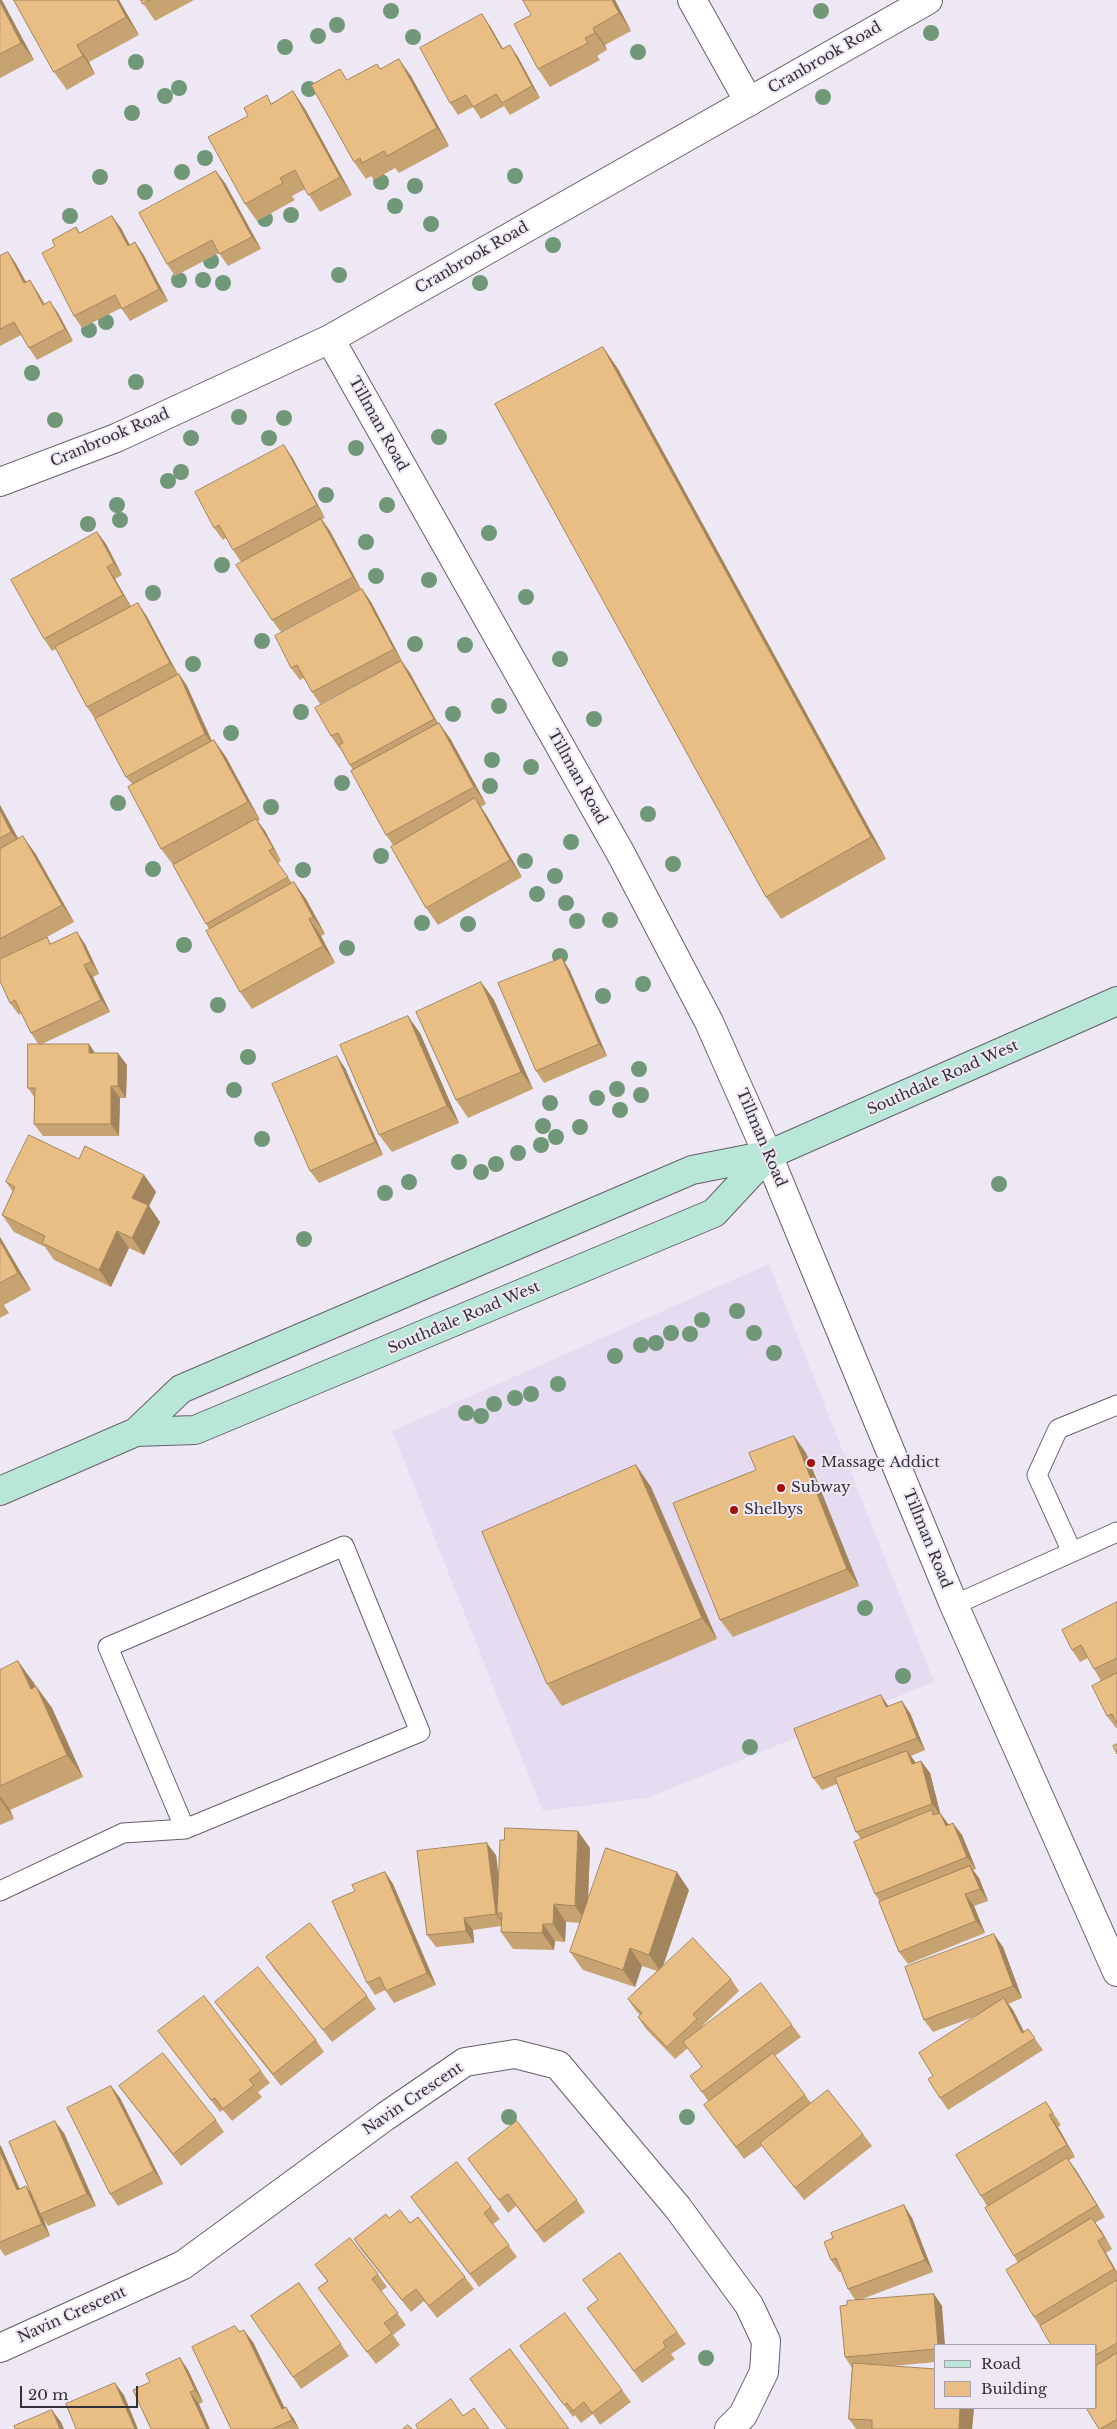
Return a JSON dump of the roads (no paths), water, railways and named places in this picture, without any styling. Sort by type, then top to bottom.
[{"type":"main road","name":"Southdale Road West","points":[[0,1491],[136,1432],[181,1389],[692,1170],[768,1155],[1117,1001]]},
{"type":"main road","name":"Southdale Road West","points":[[136,1432],[195,1430],[714,1213],[768,1155]]},
{"type":"street","points":[[692,0],[749,102]]},
{"type":"street","name":"Cranbrook Road","points":[[0,482],[116,438],[330,339],[928,0]]},
{"type":"street","name":"Tillman Road","points":[[330,339],[621,854],[709,1022],[768,1155],[954,1605],[1117,1972]]},
{"type":"street","name":"Navin Crescent","points":[[0,2348],[183,2265],[386,2116],[465,2062],[515,2054],[558,2065],[678,2208],[749,2305],[766,2341],[764,2372],[743,2415],[729,2429]]},
{"type":"lane","points":[[1072,1552],[1037,1475],[1058,1429],[1117,1404]]},
{"type":"lane","points":[[954,1605],[1117,1532]]},
{"type":"lane","points":[[0,1891],[123,1833],[185,1829],[420,1732],[344,1546],[108,1647],[185,1829]]},
{"type":"place","name":"Massage Addict","points":[[811,1463]]},
{"type":"place","name":"Subway","points":[[781,1488]]},
{"type":"place","name":"Shelbys","points":[[734,1510]]}]
